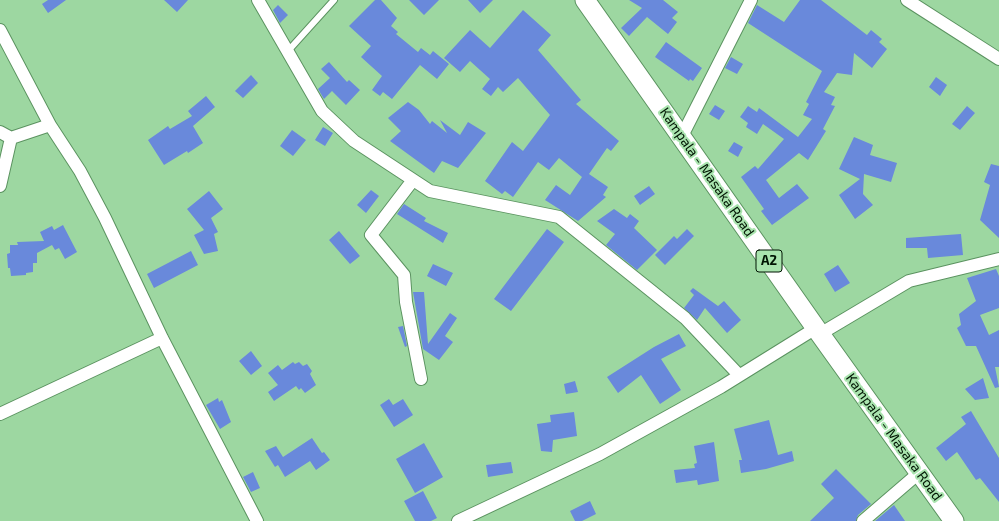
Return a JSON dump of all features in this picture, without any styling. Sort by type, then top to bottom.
[{"type":"main road","name":"Kampala - Masaka Road","points":[[585,0],[954,521]]},
{"type":"street","points":[[258,0],[322,111],[354,141],[430,191],[559,217],[685,318],[738,374]]},
{"type":"street","points":[[682,136],[751,0]]},
{"type":"street","points":[[907,0],[999,59]]},
{"type":"street","points":[[0,30],[50,125],[90,191],[162,338],[257,521]]},
{"type":"street","points":[[0,132],[11,138],[50,125]]},
{"type":"street","points":[[0,186],[11,138]]},
{"type":"street","points":[[413,180],[371,235],[404,275],[406,302],[421,379]]},
{"type":"street","points":[[458,521],[600,454],[721,387],[738,374],[909,281],[999,259]]},
{"type":"street","points":[[0,414],[162,338]]},
{"type":"street","points":[[864,521],[920,472]]},
{"type":"lane","points":[[288,51],[334,0]]},
{"type":"building","points":[[48,0],[66,0],[48,13],[42,4]]},
{"type":"building","points":[[164,0],[188,0],[177,12]]},
{"type":"building","points":[[375,0],[381,0],[397,18],[391,26],[398,32],[396,34],[418,52],[421,48],[430,55],[433,51],[449,64],[437,79],[420,65],[392,99],[383,92],[380,96],[372,90],[382,76],[361,57],[371,46],[349,26]]},
{"type":"building","points":[[409,0],[439,0],[424,15]]},
{"type":"building","points":[[468,0],[493,0],[480,13]]},
{"type":"building","points":[[629,0],[663,0],[678,12],[672,18],[677,22],[668,34],[647,17],[629,36],[621,28],[642,8]]},
{"type":"building","points":[[800,0],[821,0],[867,35],[871,30],[882,39],[879,42],[887,49],[872,68],[854,53],[852,75],[837,73],[824,92],[835,97],[831,105],[835,106],[823,129],[826,131],[808,160],[799,153],[766,180],[779,198],[797,184],[809,198],[772,225],[761,211],[764,209],[741,177],[755,166],[758,169],[784,139],[763,124],[757,134],[746,127],[748,123],[740,117],[748,106],[757,112],[759,108],[798,137],[812,119],[803,115],[809,104],[806,102],[822,71],[748,23],[757,5],[784,22]]},
{"type":"building","points":[[278,5],[288,15],[280,23],[273,10]]},
{"type":"building","points":[[523,10],[551,35],[538,50],[581,100],[576,104],[619,141],[611,151],[607,148],[589,174],[608,187],[603,195],[606,197],[578,221],[545,200],[556,185],[570,195],[582,177],[559,158],[549,170],[538,162],[513,197],[505,191],[502,194],[485,181],[512,142],[523,151],[550,115],[518,78],[503,92],[498,87],[491,96],[482,89],[490,79],[470,61],[460,72],[444,58],[470,30],[490,48]]},
{"type":"building","points":[[666,42],[702,68],[693,81],[690,79],[689,81],[655,57]]},
{"type":"building","points":[[731,57],[743,64],[737,74],[725,68]]},
{"type":"building","points":[[329,62],[347,82],[349,80],[360,90],[346,105],[332,91],[324,99],[318,89],[330,78],[321,69]]},
{"type":"building","points":[[251,75],[258,83],[243,98],[235,91]]},
{"type":"building","points":[[936,77],[947,85],[940,96],[929,87]]},
{"type":"building","points":[[206,96],[215,107],[193,126],[203,143],[188,153],[187,151],[164,165],[148,140],[168,126],[170,129],[192,116],[188,111]]},
{"type":"building","points":[[408,102],[419,110],[430,124],[432,121],[447,133],[440,120],[460,135],[468,122],[486,133],[458,168],[442,161],[434,173],[390,141],[401,131],[388,118]]},
{"type":"building","points":[[715,105],[725,111],[719,120],[709,114]]},
{"type":"building","points":[[967,106],[975,113],[960,130],[952,124]]},
{"type":"building","points":[[323,127],[333,133],[325,146],[315,140]]},
{"type":"building","points":[[292,130],[306,140],[293,156],[280,146]]},
{"type":"building","points":[[854,137],[873,145],[870,155],[897,163],[891,182],[864,174],[863,194],[873,205],[855,219],[839,195],[860,179],[839,169]]},
{"type":"building","points":[[734,142],[743,147],[738,157],[728,151]]},
{"type":"building","points":[[991,164],[999,166],[999,238],[980,220],[990,185],[984,182]]},
{"type":"building","points":[[649,186],[655,194],[640,205],[634,196]]},
{"type":"building","points":[[371,190],[379,196],[366,213],[357,205]]},
{"type":"building","points":[[209,191],[223,209],[211,218],[218,232],[214,234],[218,251],[204,254],[194,235],[204,230],[187,209]]},
{"type":"building","points":[[404,204],[426,218],[424,221],[448,233],[443,243],[397,214]]},
{"type":"building","points":[[614,209],[627,218],[630,214],[639,221],[634,228],[657,250],[637,270],[606,245],[615,234],[597,221]]},
{"type":"building","points":[[63,225],[77,252],[65,259],[59,248],[55,250],[52,245],[37,253],[37,263],[33,263],[33,272],[26,273],[26,275],[11,276],[10,268],[8,268],[7,254],[10,253],[10,245],[18,245],[17,242],[44,241],[40,232],[52,226],[54,230]]},
{"type":"building","points":[[547,229],[564,242],[511,311],[494,299]]},
{"type":"building","points":[[687,229],[694,236],[665,265],[655,255],[674,236],[677,239]]},
{"type":"building","points":[[339,231],[360,256],[350,264],[329,240]]},
{"type":"building","points":[[961,234],[963,255],[928,258],[927,248],[906,248],[906,238]]},
{"type":"building","points":[[191,251],[198,265],[154,288],[147,274]]},
{"type":"building","points":[[433,264],[453,273],[446,286],[427,276]]},
{"type":"building","points":[[838,265],[850,283],[835,292],[824,274]]},
{"type":"building","points":[[996,269],[999,276],[999,308],[980,315],[989,335],[999,330],[999,367],[995,367],[999,387],[995,388],[976,346],[966,346],[957,328],[961,325],[959,314],[976,301],[967,278]]},
{"type":"building","points":[[693,288],[718,306],[724,301],[741,320],[727,333],[705,308],[697,320],[684,308],[694,295],[690,291]]},
{"type":"building","points":[[413,292],[424,292],[428,344],[450,313],[457,318],[445,336],[453,342],[439,360],[423,349]]},
{"type":"building","points":[[403,326],[407,346],[405,347],[398,327]]},
{"type":"building","points":[[679,334],[686,346],[661,359],[681,390],[660,404],[641,375],[618,393],[607,377],[654,347]]},
{"type":"building","points":[[251,351],[262,366],[251,375],[239,361]]},
{"type":"building","points":[[293,362],[295,364],[299,362],[303,366],[307,364],[312,371],[310,374],[316,385],[305,393],[301,388],[299,390],[296,386],[274,401],[268,392],[278,385],[268,373],[278,365],[282,370]]},
{"type":"building","points":[[983,378],[989,398],[975,400],[965,389]]},
{"type":"building","points":[[575,381],[578,392],[566,394],[564,384]]},
{"type":"building","points":[[218,398],[219,402],[222,400],[231,422],[220,429],[206,405]]},
{"type":"building","points":[[389,399],[393,405],[403,399],[413,415],[394,427],[380,405]]},
{"type":"building","points":[[971,411],[999,458],[999,502],[980,478],[976,480],[957,452],[946,461],[936,448],[966,424],[961,417]]},
{"type":"building","points":[[574,412],[577,436],[553,440],[552,452],[541,451],[537,424],[551,422],[550,415]]},
{"type":"building","points":[[769,420],[778,455],[792,451],[794,461],[766,469],[741,473],[739,460],[742,460],[734,429]]},
{"type":"building","points":[[312,438],[322,453],[324,452],[330,460],[316,470],[310,461],[285,477],[278,465],[275,467],[265,451],[276,446],[283,457]]},
{"type":"building","points":[[714,442],[719,481],[698,485],[697,480],[676,483],[674,470],[695,468],[694,464],[697,463],[694,446]]},
{"type":"building","points":[[424,443],[443,477],[415,493],[396,459]]},
{"type":"building","points":[[511,462],[513,473],[488,477],[486,465]]},
{"type":"building","points":[[836,469],[871,504],[858,515],[856,521],[810,521],[834,498],[821,484]]},
{"type":"building","points":[[253,472],[260,488],[251,492],[243,477]]},
{"type":"building","points":[[423,491],[437,518],[431,521],[415,521],[404,501]]},
{"type":"building","points":[[590,501],[596,514],[582,521],[575,521],[570,511]]},
{"type":"building","points":[[894,505],[905,521],[875,521]]}]
